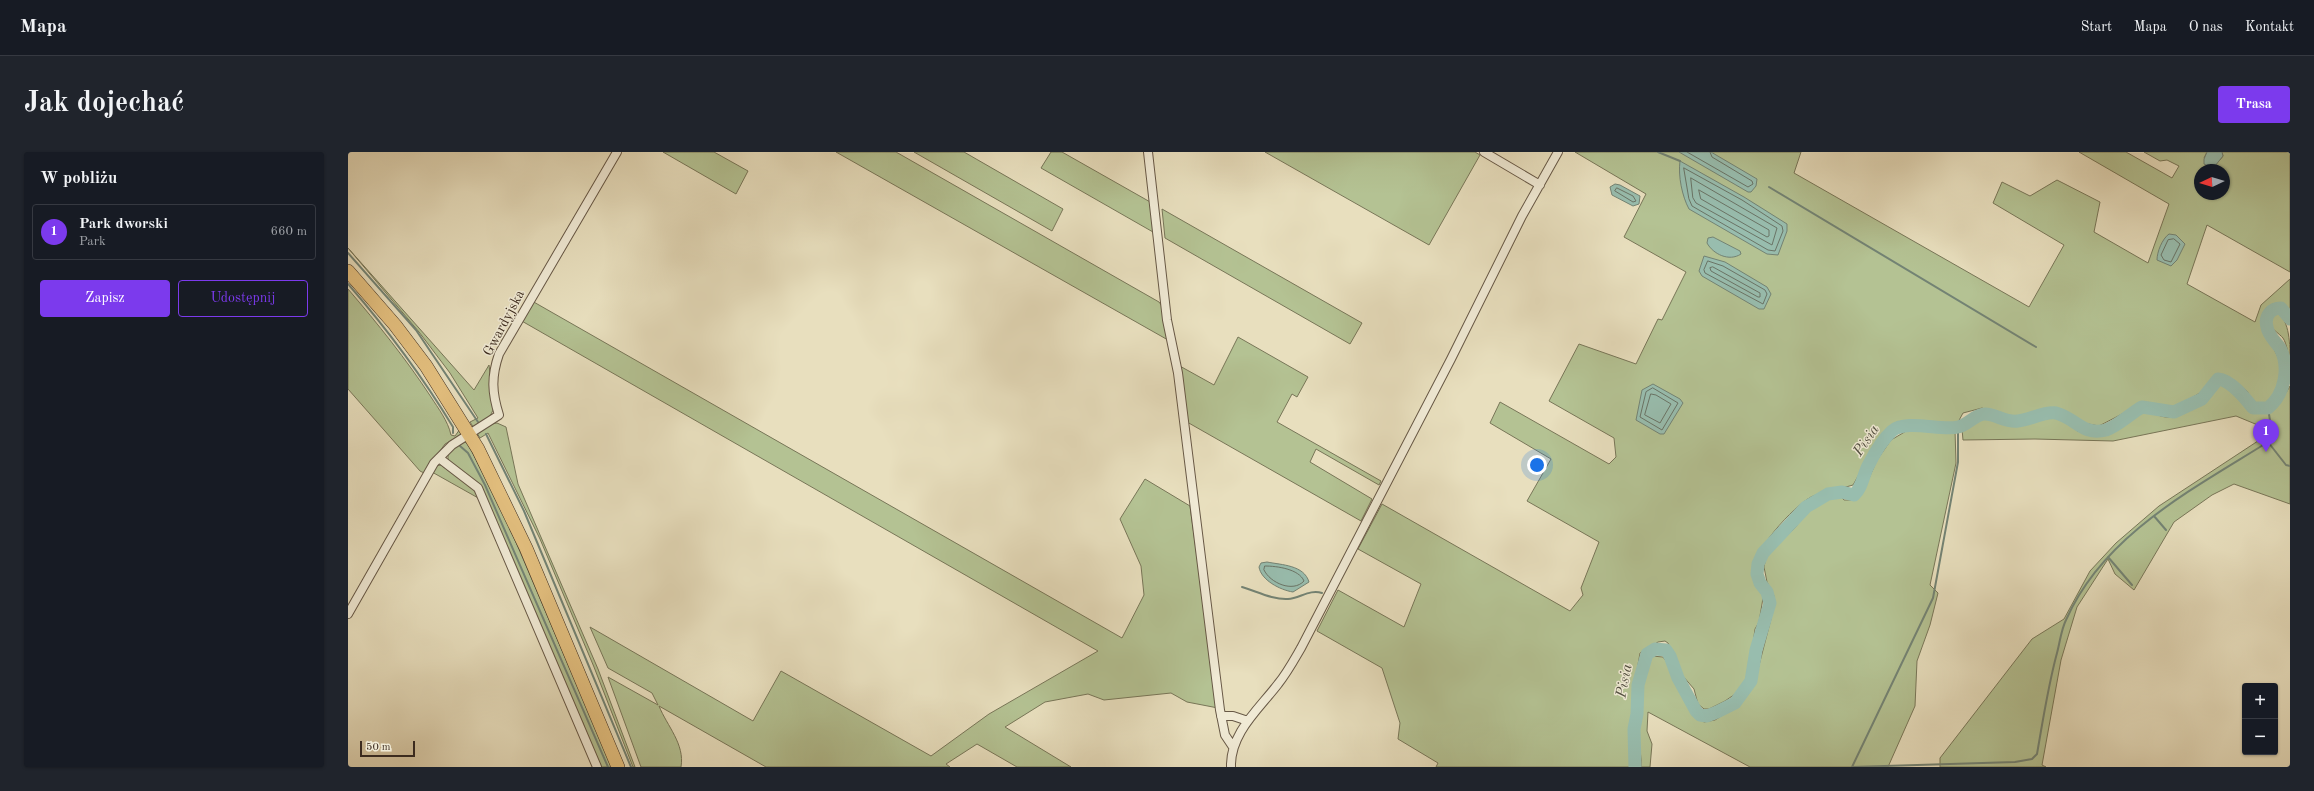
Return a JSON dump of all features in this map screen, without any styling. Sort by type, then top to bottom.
[{"type":"main road","points":[[348,271],[417,354],[470,434],[514,522],[618,767]]},
{"type":"street","name":"Gwardyjska","points":[[348,614],[398,524],[438,458],[452,444],[499,415],[492,376],[499,354],[617,152]]},
{"type":"street","points":[[1148,152],[1168,320],[1178,373],[1221,716],[1225,735],[1233,747]]},
{"type":"street","points":[[1484,152],[1540,185]]},
{"type":"street","points":[[1231,767],[1233,747],[1248,721],[1279,683],[1301,648],[1451,359],[1522,216],[1558,152]]},
{"type":"street","points":[[438,458],[478,488],[596,767]]},
{"type":"street","points":[[1221,716],[1233,716],[1248,721]]},
{"type":"shaded area","points":[[663,152],[714,152],[748,171],[736,194]]},
{"type":"shaded area","points":[[836,152],[896,152],[1159,302],[1165,310],[1168,340]]},
{"type":"shaded area","points":[[914,152],[964,152],[1063,209],[1052,231]]},
{"type":"shaded area","points":[[1051,152],[1062,152],[1152,203],[1153,232],[1041,168]]},
{"type":"shaded area","points":[[1265,152],[1475,152],[1480,155],[1429,245]]},
{"type":"shaded area","points":[[1575,152],[1801,152],[1794,173],[2029,307],[2064,245],[1993,203],[2002,182],[2030,196],[2057,180],[2100,202],[2094,232],[2148,263],[2169,204],[2079,152],[2126,152],[2172,178],[2179,166],[2167,160],[2160,161],[2144,152],[2207,152],[2204,158],[2220,160],[2223,156],[2222,152],[2290,152],[2290,272],[2207,225],[2187,284],[2255,322],[2261,305],[2290,279],[2290,311],[2282,304],[2273,304],[2266,308],[2263,327],[2278,357],[2282,371],[2273,402],[2258,405],[2253,402],[2247,391],[2227,376],[2221,375],[2215,378],[2203,391],[2175,408],[2143,403],[2099,426],[2083,423],[2057,409],[2035,411],[2013,419],[1982,408],[1963,413],[1957,424],[1906,422],[1889,427],[1878,441],[1853,485],[1821,493],[1804,502],[1774,531],[1758,554],[1754,565],[1753,574],[1756,582],[1764,592],[1759,622],[1755,629],[1748,680],[1741,690],[1725,701],[1709,709],[1704,709],[1698,704],[1694,689],[1682,675],[1668,643],[1665,641],[1658,642],[1640,653],[1635,682],[1630,767],[1436,767],[1438,763],[1398,739],[1400,723],[1382,668],[1317,631],[1338,590],[1404,627],[1421,584],[1358,549],[1382,504],[1570,611],[1583,595],[1581,588],[1599,542],[1527,501],[1551,459],[1490,423],[1500,402],[1609,464],[1616,457],[1614,438],[1549,401],[1579,344],[1636,364],[1658,319],[1662,320],[1686,272],[1624,237],[1646,194]]},
{"type":"shaded area","points":[[1162,209],[1362,323],[1350,344],[1165,238]]},
{"type":"shaded area","points":[[348,248],[474,390],[489,365],[494,406],[491,414],[484,422],[474,428],[470,422],[478,418],[450,373],[419,332]]},
{"type":"shaded area","points":[[348,289],[412,369],[448,425],[451,435],[455,436],[460,429],[463,434],[445,444],[424,473],[420,471],[348,389]]},
{"type":"shaded area","points":[[532,301],[1122,638],[1144,595],[1141,566],[1120,519],[1145,479],[1190,506],[1218,708],[1187,702],[1171,693],[1104,700],[1088,694],[1045,702],[1005,727],[1071,767],[1017,767],[977,744],[946,764],[950,767],[766,767],[659,706],[678,743],[682,759],[681,767],[641,767],[608,677],[658,705],[652,693],[608,668],[590,627],[753,721],[781,671],[931,756],[989,714],[1098,651],[520,320]]},
{"type":"shaded area","points":[[2277,312],[2285,321],[2287,327],[2290,362],[2283,338],[2269,323],[2272,316]]},
{"type":"shaded area","points":[[1238,337],[1308,377],[1297,397],[1292,394],[1277,422],[1381,481],[1379,485],[1316,449],[1310,462],[1372,499],[1361,521],[1187,422],[1178,365],[1214,385]]},
{"type":"shaded area","points":[[2223,384],[2250,409],[2259,413],[2270,410],[2275,406],[2290,386],[2290,504],[2234,484],[2212,495],[2174,522],[2134,590],[2115,574],[2108,559],[2077,607],[2061,660],[2042,765],[2046,767],[1940,767],[1940,758],[2032,639],[2064,619],[2090,571],[2116,543],[2159,506],[2264,437],[2265,428],[2236,416],[2113,441],[2035,439],[1963,440],[1962,429],[1979,417],[1987,417],[2007,424],[2025,423],[2057,416],[2072,423],[2077,431],[2098,434],[2114,428],[2139,412],[2148,412],[2166,417],[2175,416],[2204,401]]},
{"type":"shaded area","points":[[497,423],[506,427],[518,484],[598,669],[635,767],[633,767],[594,667],[540,539],[488,433],[480,438],[477,433],[491,424]]},
{"type":"shaded area","points":[[1908,430],[1955,430],[1956,463],[1930,585],[1938,593],[1930,625],[1917,661],[1915,706],[1888,767],[1750,767],[1648,712],[1647,731],[1652,744],[1650,767],[1641,767],[1639,720],[1641,696],[1645,673],[1652,656],[1663,657],[1673,673],[1690,708],[1696,716],[1704,722],[1715,720],[1729,711],[1746,696],[1756,677],[1771,619],[1774,596],[1767,582],[1764,567],[1766,557],[1776,544],[1793,530],[1812,507],[1840,495],[1844,500],[1855,500],[1862,494],[1877,460],[1891,440]]},
{"type":"shaded area","points":[[464,442],[467,442],[506,519],[612,767],[598,767],[583,723],[569,696],[484,494],[448,462],[448,451]]},
{"type":"shaded area","points":[[441,465],[476,491],[480,499],[432,472],[435,466]]},
{"type":"water","points":[[1679,152],[1711,152],[1757,179],[1756,186],[1751,192],[1748,192]]},
{"type":"water","points":[[2207,152],[2222,152],[2223,156],[2217,164],[2204,164],[2204,159]]},
{"type":"water","points":[[1680,161],[1744,197],[1787,224],[1787,231],[1778,255],[1767,254],[1689,209],[1681,186]]},
{"type":"water","points":[[1615,184],[1620,185],[1640,196],[1639,204],[1633,206],[1612,195],[1610,187]]},
{"type":"water","points":[[2169,234],[2176,235],[2185,244],[2177,260],[2171,266],[2157,260],[2160,246]]},
{"type":"water","points":[[1713,237],[1740,251],[1741,254],[1727,257],[1717,253],[1707,243],[1708,238]]},
{"type":"water","points":[[1704,256],[1725,262],[1767,287],[1771,294],[1764,309],[1759,309],[1702,276],[1699,271]]},
{"type":"water","points":[[1653,384],[1680,399],[1683,403],[1664,434],[1660,434],[1636,420],[1642,390]]},
{"type":"water","points":[[1267,562],[1286,565],[1297,569],[1306,576],[1309,582],[1293,592],[1277,587],[1263,576],[1259,567],[1261,563]]},
{"type":"waterway","points":[[1658,152],[1680,161]]},
{"type":"waterway","points":[[1769,187],[2036,347]]},
{"type":"waterway","points":[[348,253],[416,330],[478,422]]},
{"type":"waterway","points":[[348,284],[416,371],[453,427],[453,433]]},
{"type":"waterway","name":"Pisia","points":[[1635,767],[1634,729],[1637,714],[1638,685],[1647,654],[1655,649],[1666,650],[1670,656],[1678,678],[1696,711],[1700,715],[1707,716],[1735,703],[1751,681],[1756,650],[1770,603],[1767,592],[1760,583],[1757,574],[1758,564],[1763,553],[1806,507],[1828,494],[1842,492],[1854,495],[1859,489],[1868,466],[1876,452],[1885,438],[1892,431],[1906,426],[1942,428],[1958,427],[1981,414],[1989,414],[2005,420],[2014,421],[2051,413],[2063,415],[2085,429],[2091,431],[2106,430],[2115,426],[2142,407],[2174,412],[2202,399],[2218,379],[2223,380],[2233,386],[2253,408],[2268,408],[2274,402],[2282,388],[2285,363],[2280,348],[2269,333],[2266,323],[2267,316],[2274,309],[2281,308],[2290,319]]},
{"type":"waterway","points":[[1852,767],[2015,762],[2032,759],[2037,754],[2048,690],[2063,628],[2082,590],[2103,563],[2126,539],[2153,517],[2210,478],[2268,442],[2272,433],[2268,408]]},
{"type":"waterway","points":[[1852,767],[1933,598],[1958,462],[1958,427]]},
{"type":"waterway","points":[[486,434],[524,511],[631,767]]},
{"type":"waterway","points":[[2268,442],[2286,465],[2290,466]]},
{"type":"waterway","points":[[460,446],[468,453],[485,485],[608,767]]},
{"type":"waterway","points":[[2154,516],[2166,530]]},
{"type":"waterway","points":[[2108,557],[2132,585]]},
{"type":"waterway","points":[[1242,587],[1271,597],[1282,599],[1288,599],[1313,592],[1322,593]]},
{"type":"place","name":"Park dworski","points":[[2266,452]]}]
